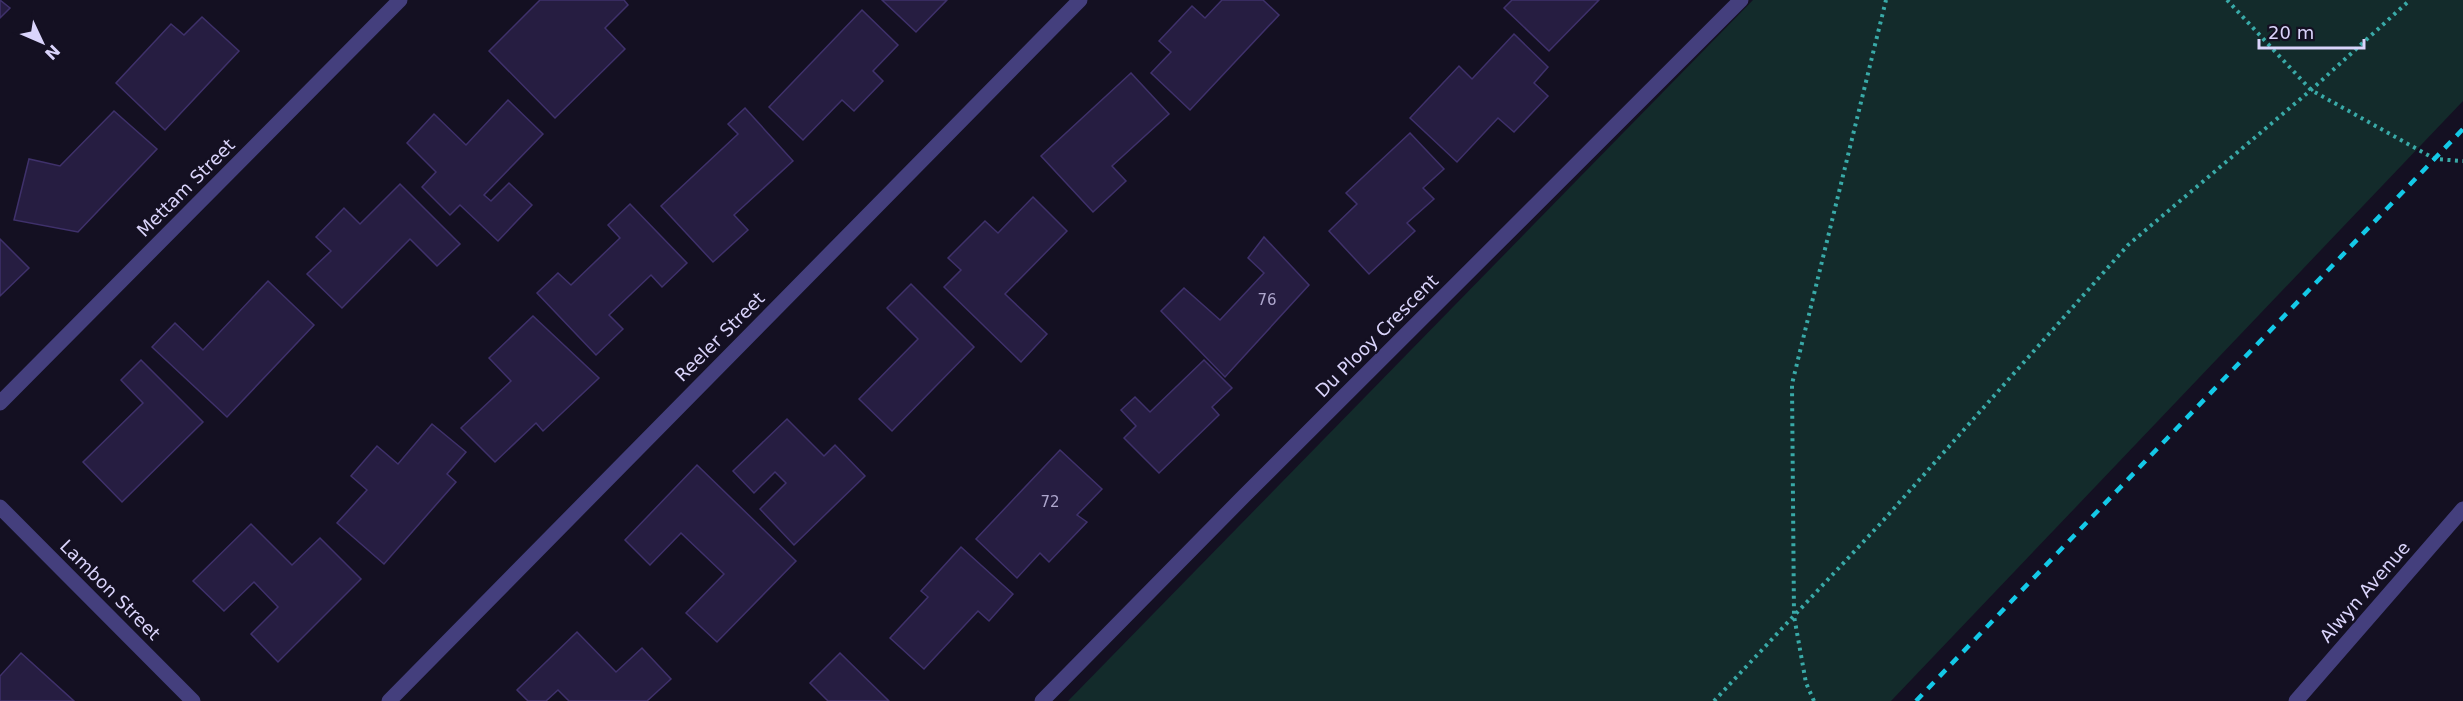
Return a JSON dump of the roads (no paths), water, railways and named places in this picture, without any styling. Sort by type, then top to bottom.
[{"type":"street","name":"Mettam Street","points":[[0,402],[400,0]]},
{"type":"street","name":"Reeler Street","points":[[389,701],[1080,0]]},
{"type":"street","name":"Du Plooy Crescent","points":[[1042,701],[1245,495],[1742,0]]},
{"type":"street","name":"Lambon Street","points":[[0,507],[193,701]]},
{"type":"street","name":"Alwyn Avenue","points":[[2296,701],[2463,509]]},
{"type":"railway","points":[[1916,701],[2463,129]]}]
